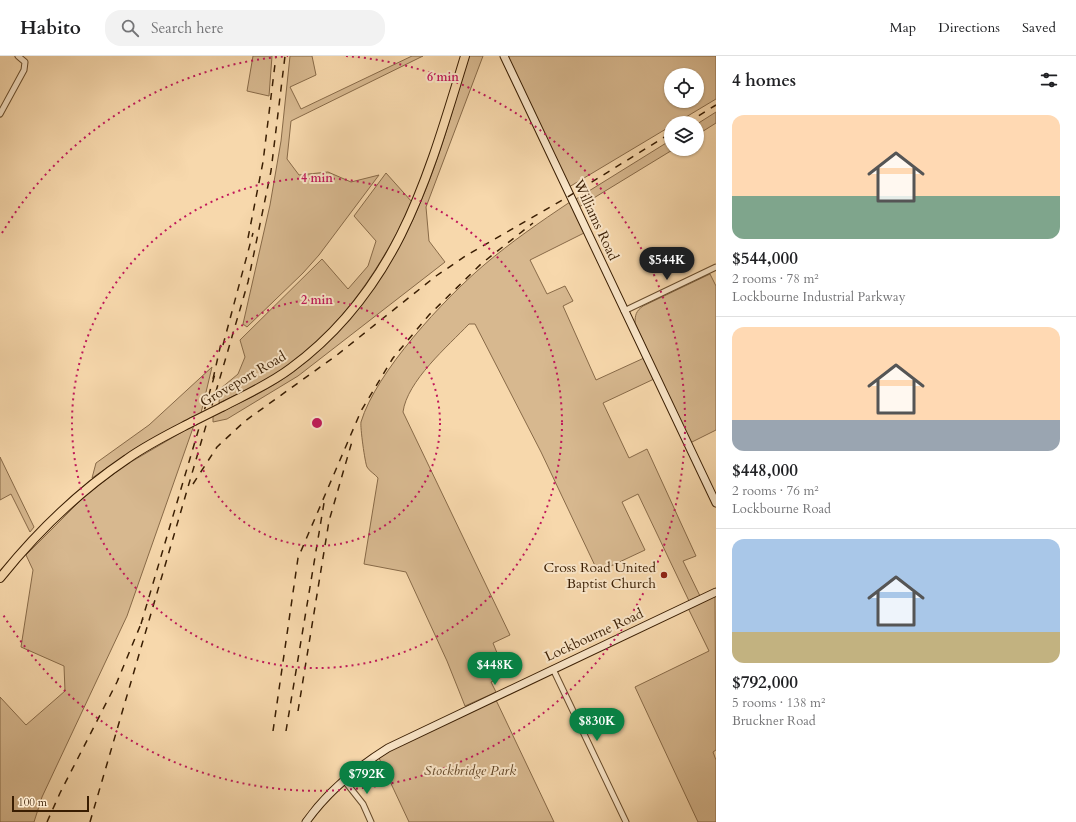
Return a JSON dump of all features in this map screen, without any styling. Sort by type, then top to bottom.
[{"type":"main road","name":"Groveport Road","points":[[0,578],[44,527],[89,486],[143,448],[274,379],[309,354],[348,315],[377,276],[395,246],[414,208],[434,156],[465,56]]},
{"type":"main road","name":"Williams Road","points":[[504,56],[716,502]]},
{"type":"main road","name":"Lockbourne Road","points":[[306,822],[344,780],[366,762],[396,744],[716,592]]},
{"type":"street","points":[[0,114],[24,70],[25,62],[18,56]]},
{"type":"street","points":[[624,310],[716,267]]},
{"type":"street","points":[[553,669],[626,822]]},
{"type":"street","points":[[344,780],[363,804],[371,822]]},
{"type":"green space","points":[[253,56],[272,56],[269,96],[247,91]]},
{"type":"green space","points":[[290,56],[312,56],[316,75],[290,87],[301,109],[412,56],[423,56],[291,121],[287,159],[299,175],[328,172],[351,182],[379,175],[319,255],[303,273],[247,327],[243,324],[270,205],[281,141]]},
{"type":"green space","points":[[469,56],[483,56],[426,207],[429,241],[445,262],[298,376],[227,419],[213,422],[213,416],[272,386],[311,358],[348,320],[381,278],[407,232],[426,189],[446,133]]},
{"type":"green space","points":[[507,56],[716,56],[716,99],[704,106],[704,68],[664,68],[664,108],[701,108],[688,116],[664,116],[664,130],[569,187]]},
{"type":"green space","points":[[716,112],[716,123],[704,131],[704,120]]},
{"type":"green space","points":[[664,144],[664,155],[579,207],[576,199]]},
{"type":"green space","points":[[386,173],[412,202],[388,249],[360,293],[326,333],[307,351],[286,367],[262,382],[219,403],[220,389],[238,374],[245,357],[240,340],[322,259],[348,289],[368,266],[376,241],[354,216]]},
{"type":"green space","points":[[570,202],[584,233],[530,260],[547,294],[565,286],[573,301],[563,306],[596,380],[644,358],[654,379],[603,403],[629,458],[647,449],[696,556],[683,561],[700,596],[689,601],[638,494],[622,502],[645,550],[598,572],[541,452],[475,324],[469,324],[440,353],[420,376],[406,400],[403,412],[510,635],[493,643],[506,675],[491,682],[496,692],[465,706],[447,661],[406,572],[364,564],[378,478],[367,467],[361,422],[369,402],[381,381],[396,359],[431,316],[484,265],[505,248]]},
{"type":"green space","points":[[710,274],[716,286],[716,430],[690,443],[635,323],[635,318],[637,311],[643,306]]},
{"type":"green space","points":[[212,367],[201,413],[141,445],[92,478],[96,463],[149,425]]},
{"type":"green space","points":[[194,425],[127,616],[42,797],[34,822],[0,822],[0,697],[26,725],[65,691],[64,666],[21,647],[33,570],[26,555],[86,495],[124,466]]},
{"type":"green space","points":[[0,457],[34,527],[30,532],[11,494],[0,500]]},
{"type":"green space","points":[[715,596],[716,750],[713,752],[716,760],[716,822],[698,822],[635,687],[709,651],[688,608]]},
{"type":"green space","name":"Stockbridge Park","points":[[496,700],[554,822],[409,822],[379,758],[390,750]]},
{"type":"railway","points":[[248,238],[263,162],[276,56]]},
{"type":"railway","points":[[90,822],[248,282],[271,171],[285,56]]},
{"type":"railway","points":[[698,116],[716,105]]},
{"type":"railway","points":[[193,484],[217,447],[245,421],[337,355],[436,276],[467,255],[566,198],[664,137]]},
{"type":"railway","points":[[273,731],[298,558],[361,411],[393,358],[429,315],[481,264],[533,223]]},
{"type":"railway","points":[[223,345],[253,233]]},
{"type":"railway","points":[[213,379],[222,339]]},
{"type":"railway","points":[[141,624],[215,374]]},
{"type":"railway","points":[[298,711],[329,521],[353,438]]},
{"type":"railway","points":[[286,731],[324,503]]},
{"type":"railway","points":[[47,822],[60,793],[117,682],[143,619]]},
{"type":"place","name":"Cross Road United Baptist Church","points":[[664,575]]}]
